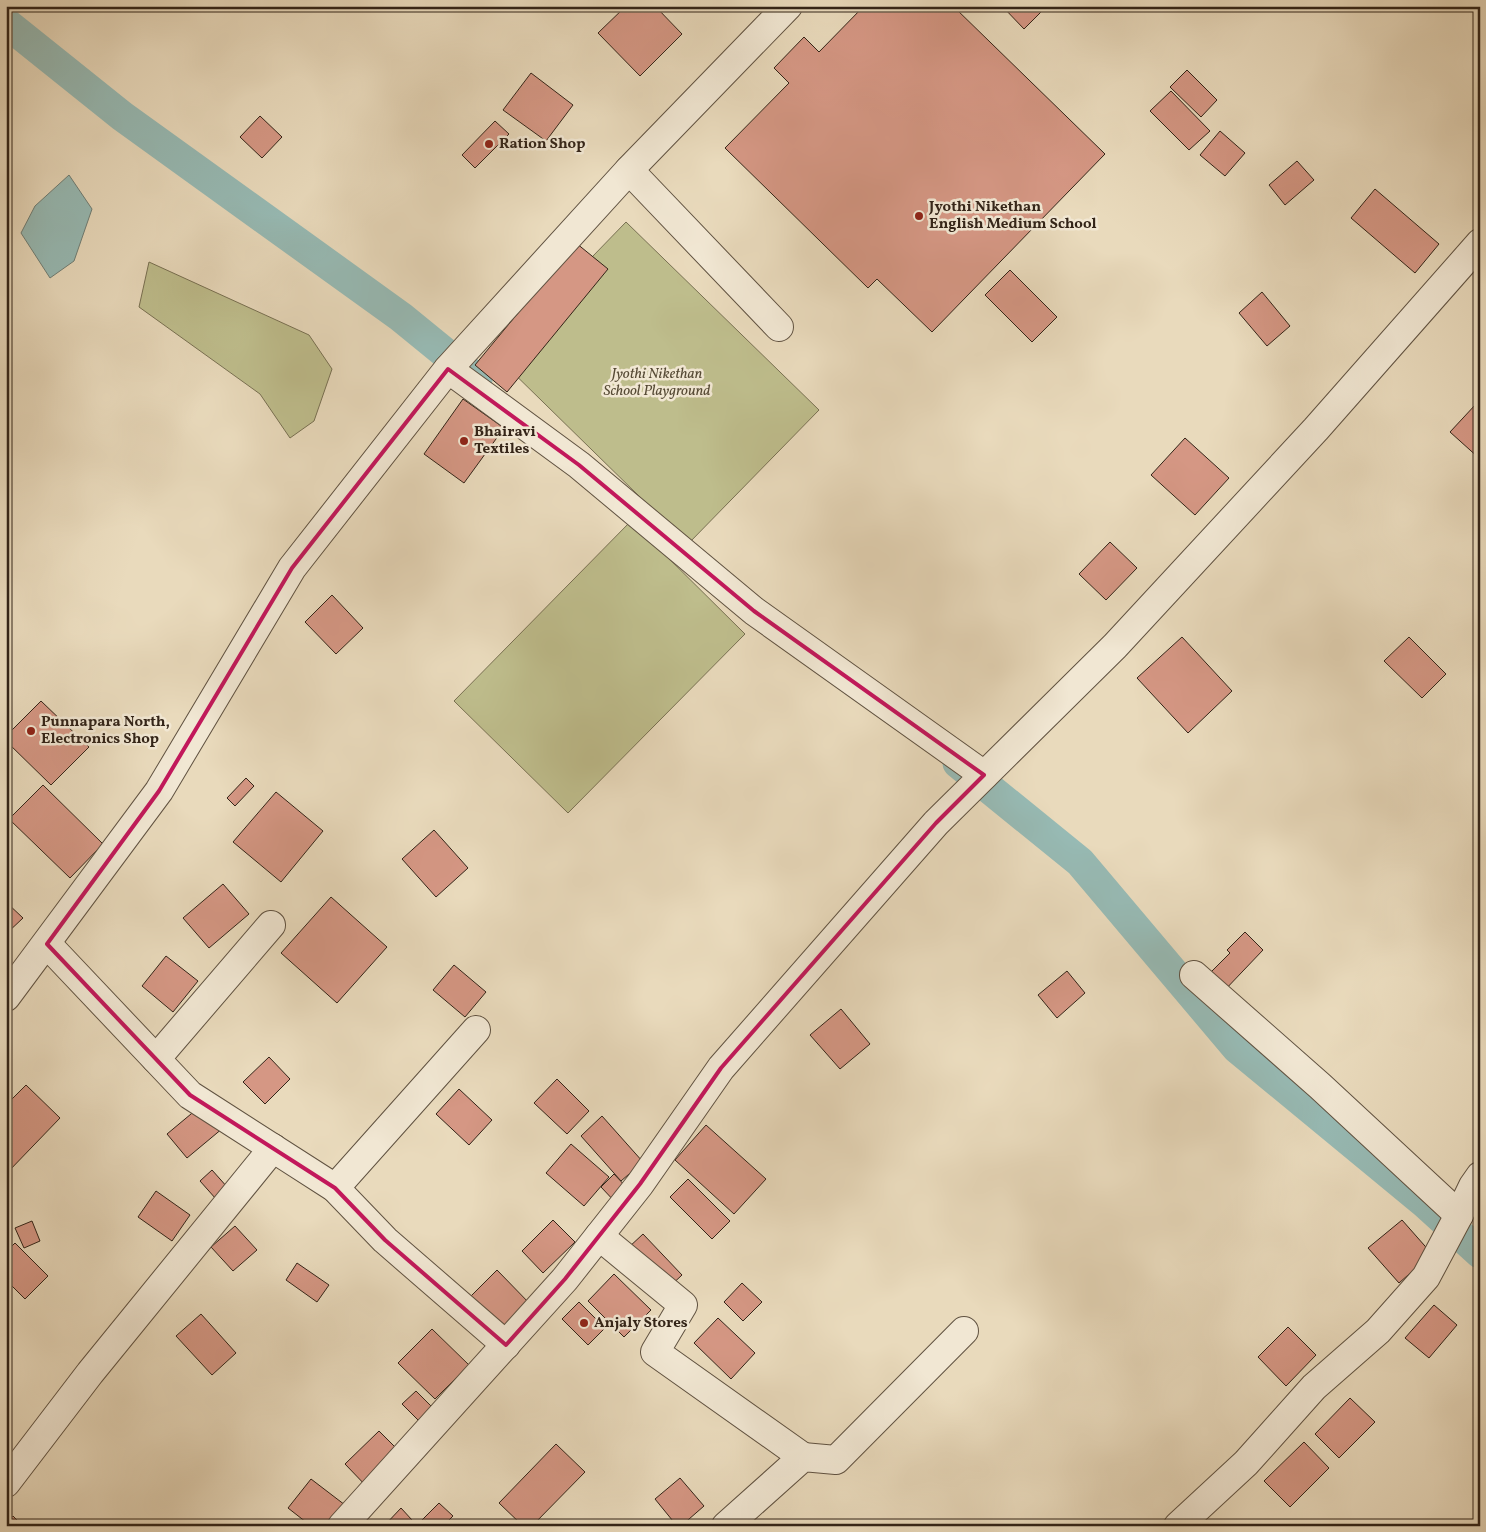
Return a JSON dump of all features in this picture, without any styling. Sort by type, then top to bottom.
[{"type":"street","points":[[6,997],[159,791],[292,568],[455,362],[629,170],[788,6]]},
{"type":"street","points":[[629,170],[780,327]]},
{"type":"street","points":[[342,1526],[565,1279],[640,1184],[720,1068],[936,822],[1121,638],[1316,429],[1480,243]]},
{"type":"street","points":[[455,362],[754,611],[979,780]]},
{"type":"street","points":[[156,1059],[271,925]]},
{"type":"street","points":[[47,944],[190,1095],[335,1188],[385,1240],[506,1344]]},
{"type":"street","points":[[1194,975],[1320,1086],[1451,1230]]},
{"type":"street","points":[[335,1188],[476,1030]]},
{"type":"street","points":[[6,1483],[90,1373],[273,1148]]},
{"type":"street","points":[[1178,1526],[1246,1464],[1314,1387],[1378,1332],[1426,1277],[1480,1176]]},
{"type":"street","points":[[599,1236],[683,1305],[655,1352],[803,1457],[836,1460],[964,1331]]},
{"type":"street","points":[[726,1526],[803,1457]]},
{"type":"highlighted area","points":[[448,369],[579,465],[754,611],[984,775],[936,823],[721,1068],[640,1184],[565,1279],[506,1345],[385,1240],[335,1188],[190,1095],[47,944],[159,791],[292,568]]},
{"type":"green space","name":"Jyothi Nikethan School Playground","points":[[626,222],[819,410],[688,544],[496,356]]},
{"type":"green space","points":[[149,262],[309,335],[332,369],[314,421],[290,438],[260,394],[139,307]]},
{"type":"green space","points":[[631,521],[745,634],[568,813],[454,701]]},
{"type":"water","points":[[69,175],[92,209],[74,261],[50,278],[21,233],[35,206]]},
{"type":"building","points":[[626,6],[655,6],[682,34],[640,76],[598,33]]},
{"type":"building","name":"Jyothi Nikethan English Medium School","points":[[864,6],[953,6],[1105,154],[932,332],[877,279],[868,288],[725,148],[789,83],[774,68],[804,37],[819,52]]},
{"type":"building","points":[[1002,6],[1047,6],[1024,29]]},
{"type":"building","points":[[1187,70],[1217,100],[1201,117],[1170,87]]},
{"type":"building","points":[[531,73],[573,105],[546,141],[503,110]]},
{"type":"building","points":[[1171,91],[1210,131],[1189,150],[1150,111]]},
{"type":"building","points":[[260,116],[282,137],[262,158],[240,137]]},
{"type":"building","points":[[495,121],[509,134],[475,168],[462,155]]},
{"type":"building","points":[[1220,131],[1245,153],[1225,176],[1200,155]]},
{"type":"building","points":[[1297,161],[1314,180],[1285,205],[1269,185]]},
{"type":"building","points":[[1375,189],[1439,244],[1415,273],[1351,218]]},
{"type":"building","points":[[576,243],[608,269],[507,392],[475,365]]},
{"type":"building","points":[[1010,270],[1057,317],[1032,342],[985,295]]},
{"type":"building","points":[[1262,292],[1290,326],[1267,346],[1239,313]]},
{"type":"building","name":"Bhairavi Textiles","points":[[463,399],[504,428],[464,483],[424,454]]},
{"type":"building","points":[[1476,404],[1480,407],[1480,459],[1450,432]]},
{"type":"building","points":[[1185,438],[1229,478],[1195,515],[1151,475]]},
{"type":"building","points":[[1110,542],[1137,568],[1106,600],[1079,574]]},
{"type":"building","points":[[332,595],[363,628],[336,654],[305,622]]},
{"type":"building","points":[[1182,637],[1232,691],[1188,733],[1137,678]]},
{"type":"building","points":[[1409,637],[1446,674],[1422,698],[1384,661]]},
{"type":"building","points":[[41,701],[89,747],[51,785],[6,741],[6,736]]},
{"type":"building","points":[[246,778],[254,786],[235,806],[227,798]]},
{"type":"building","points":[[43,785],[103,844],[70,878],[9,819]]},
{"type":"building","points":[[276,792],[323,831],[281,882],[233,842]]},
{"type":"building","points":[[434,830],[468,868],[436,897],[402,859]]},
{"type":"building","points":[[223,884],[249,914],[209,948],[183,918]]},
{"type":"building","points":[[331,897],[387,947],[337,1003],[281,953]]},
{"type":"building","points":[[6,902],[23,918],[6,934]]},
{"type":"building","points":[[1245,932],[1263,950],[1222,993],[1206,977],[1230,953],[1227,950]]},
{"type":"building","points":[[166,956],[198,981],[173,1012],[142,986]]},
{"type":"building","points":[[454,965],[486,992],[465,1017],[433,990]]},
{"type":"building","points":[[1067,971],[1085,993],[1057,1018],[1038,995]]},
{"type":"building","points":[[841,1009],[870,1044],[840,1069],[810,1035]]},
{"type":"building","points":[[269,1057],[290,1079],[265,1104],[243,1082]]},
{"type":"building","points":[[557,1079],[589,1111],[567,1134],[534,1103]]},
{"type":"building","points":[[26,1085],[60,1118],[6,1174],[6,1105]]},
{"type":"building","points":[[459,1089],[492,1120],[469,1145],[436,1114]]},
{"type":"building","points":[[203,1104],[223,1128],[187,1158],[167,1134]]},
{"type":"building","points":[[602,1116],[643,1162],[621,1181],[581,1136]]},
{"type":"building","points":[[706,1125],[766,1179],[734,1214],[675,1160]]},
{"type":"building","points":[[571,1144],[609,1177],[584,1206],[546,1173]]},
{"type":"building","points":[[212,1170],[228,1188],[216,1199],[200,1181]]},
{"type":"building","points":[[614,1174],[630,1191],[617,1204],[601,1187]]},
{"type":"building","points":[[688,1179],[730,1221],[712,1239],[670,1197]]},
{"type":"building","points":[[156,1191],[190,1215],[172,1241],[138,1217]]},
{"type":"building","points":[[553,1220],[575,1242],[543,1273],[522,1251]]},
{"type":"building","points":[[1402,1220],[1432,1254],[1399,1283],[1368,1248]]},
{"type":"building","points":[[32,1221],[40,1241],[24,1248],[15,1228]]},
{"type":"building","points":[[235,1226],[257,1250],[233,1271],[211,1247]]},
{"type":"building","points":[[643,1234],[682,1275],[667,1289],[628,1248]]},
{"type":"building","points":[[15,1243],[48,1276],[25,1299],[6,1280],[6,1252]]},
{"type":"building","points":[[297,1263],[329,1285],[317,1302],[286,1280]]},
{"type":"building","points":[[497,1270],[532,1306],[506,1331],[471,1296]]},
{"type":"building","points":[[614,1274],[651,1310],[624,1337],[588,1301]]},
{"type":"building","points":[[742,1283],[762,1302],[743,1321],[724,1302]]},
{"type":"building","name":"Anjaly Stores","points":[[579,1302],[605,1328],[588,1345],[562,1319]]},
{"type":"building","points":[[1434,1305],[1457,1325],[1429,1358],[1405,1338]]},
{"type":"building","points":[[201,1314],[236,1353],[212,1375],[176,1336]]},
{"type":"building","points":[[718,1318],[755,1353],[731,1379],[694,1343]]},
{"type":"building","points":[[1288,1327],[1316,1355],[1286,1386],[1258,1357]]},
{"type":"building","points":[[432,1329],[469,1365],[435,1399],[398,1363]]},
{"type":"building","points":[[416,1391],[436,1411],[422,1424],[402,1404]]},
{"type":"building","points":[[1350,1398],[1375,1422],[1339,1458],[1315,1434]]},
{"type":"building","points":[[379,1431],[404,1456],[370,1490],[345,1464]]},
{"type":"building","points":[[1304,1442],[1329,1468],[1290,1507],[1264,1481]]},
{"type":"building","points":[[556,1444],[585,1472],[532,1526],[523,1526],[499,1503]]},
{"type":"building","points":[[680,1478],[704,1506],[681,1526],[677,1526],[655,1499]]},
{"type":"building","points":[[311,1479],[345,1505],[328,1526],[311,1526],[288,1508]]},
{"type":"building","points":[[439,1503],[453,1516],[443,1526],[420,1526],[418,1524]]},
{"type":"building","points":[[401,1508],[412,1520],[406,1526],[384,1526]]},
{"type":"building","points":[[13,1516],[23,1526],[6,1526],[6,1523]]},
{"type":"waterway","points":[[6,23],[122,116],[401,317],[477,379]]},
{"type":"waterway","points":[[958,763],[1080,862],[1237,1048],[1425,1203],[1480,1253]]},
{"type":"place","name":"Ration Shop","points":[[489,144]]},
{"type":"place","name":"Jyothi Nikethan English Medium School","points":[[919,216]]},
{"type":"place","name":"Bhairavi Textiles","points":[[464,441]]},
{"type":"place","name":"Punnapara North, Electronics Shop","points":[[31,731]]},
{"type":"place","name":"Anjaly Stores","points":[[584,1323]]}]
